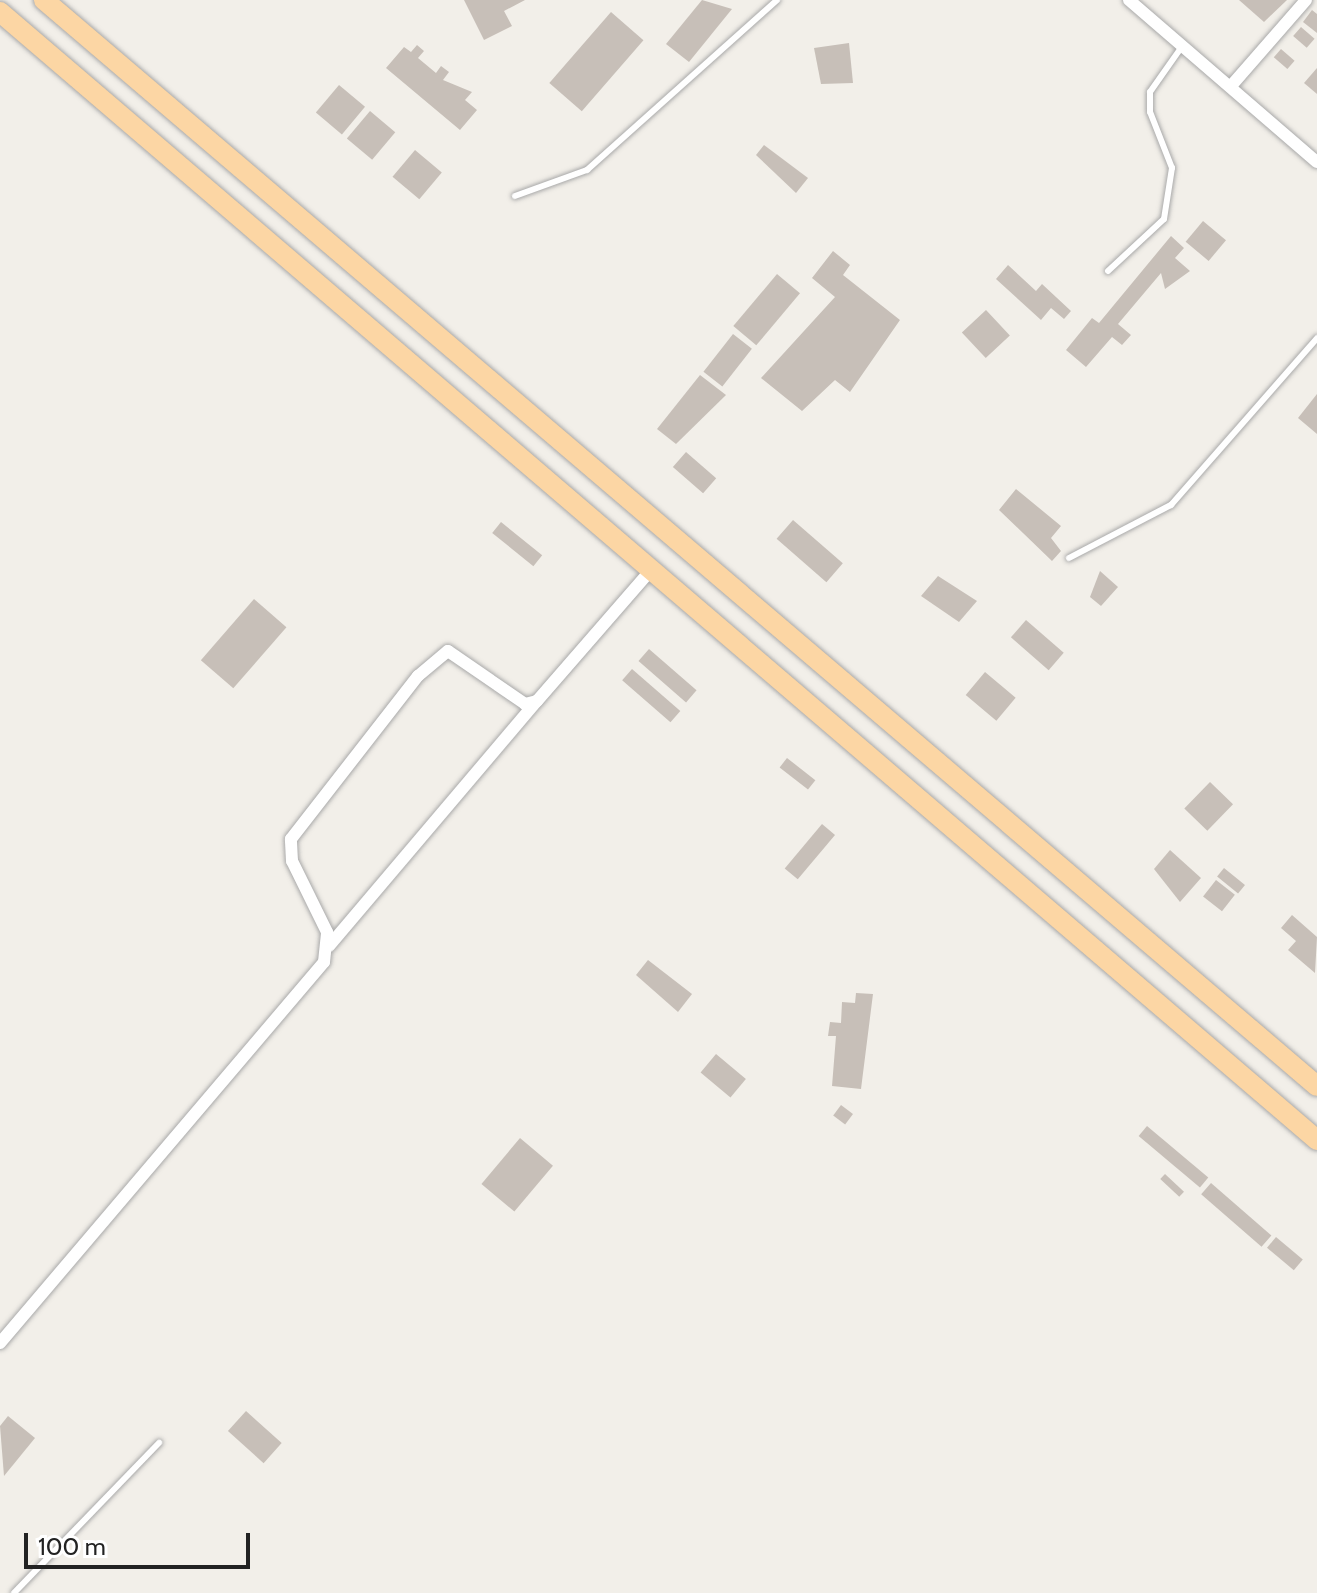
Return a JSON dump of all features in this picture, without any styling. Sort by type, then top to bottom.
[{"type":"main road","points":[[44,0],[1317,1086]]},
{"type":"main road","points":[[0,12],[649,572],[1317,1140]]},
{"type":"street","points":[[1129,0],[1317,162]]},
{"type":"street","points":[[1231,86],[1306,0]]},
{"type":"street","points":[[0,1343],[270,1029],[329,946],[649,572]]},
{"type":"street","points":[[329,946],[310,887],[292,861],[291,839],[424,669],[448,651],[525,704],[537,701]]},
{"type":"lane","points":[[515,196],[587,170],[777,0]]},
{"type":"lane","points":[[1108,271],[1164,219],[1172,168],[1150,112],[1150,92],[1183,45]]},
{"type":"lane","points":[[1069,558],[1171,505],[1317,338]]},
{"type":"lane","points":[[14,1593],[159,1443]]},
{"type":"building","points":[[464,0],[525,0],[504,11],[512,26],[484,40]]},
{"type":"building","points":[[702,0],[732,9],[689,62],[666,44]]},
{"type":"building","points":[[1239,0],[1287,0],[1264,22]]},
{"type":"building","points":[[1312,10],[1317,14],[1317,33],[1303,22]]},
{"type":"building","points":[[611,12],[643,40],[582,111],[549,83]]},
{"type":"building","points":[[1301,27],[1315,39],[1307,48],[1293,36]]},
{"type":"building","points":[[849,43],[853,83],[821,84],[814,48]]},
{"type":"building","points":[[417,45],[424,51],[418,58],[436,73],[441,66],[449,72],[443,80],[472,92],[465,100],[477,110],[460,130],[386,68],[404,47],[411,52]]},
{"type":"building","points":[[1281,49],[1295,61],[1287,69],[1274,57]]},
{"type":"building","points":[[1317,68],[1317,94],[1304,83]]},
{"type":"building","points":[[339,85],[365,107],[342,134],[316,113]]},
{"type":"building","points":[[370,111],[395,132],[372,160],[347,139]]},
{"type":"building","points":[[764,145],[808,178],[796,193],[756,155]]},
{"type":"building","points":[[415,150],[442,172],[419,199],[393,177]]},
{"type":"building","points":[[1203,221],[1226,240],[1209,261],[1186,242]]},
{"type":"building","points":[[1171,236],[1184,248],[1175,258],[1190,271],[1165,289],[1161,273],[1118,324],[1131,335],[1122,345],[1112,337],[1086,367],[1066,350],[1092,318],[1099,323]]},
{"type":"building","points":[[833,251],[850,265],[843,275],[900,320],[850,392],[835,380],[802,411],[761,378],[835,297],[812,278]]},
{"type":"building","points":[[1008,265],[1036,291],[1042,284],[1071,311],[1064,319],[1051,308],[1041,320],[996,279]]},
{"type":"building","points":[[777,274],[800,293],[756,345],[733,326]]},
{"type":"building","points":[[986,310],[1010,336],[986,358],[962,333]]},
{"type":"building","points":[[733,334],[752,349],[722,387],[703,372]]},
{"type":"building","points":[[700,375],[726,395],[676,444],[657,429]]},
{"type":"building","points":[[1317,394],[1317,434],[1298,418]]},
{"type":"building","points":[[686,452],[716,478],[703,493],[673,467]]},
{"type":"building","points":[[1016,489],[1061,526],[1051,538],[1061,551],[1052,561],[999,510]]},
{"type":"building","points":[[793,520],[843,563],[826,582],[777,539]]},
{"type":"building","points":[[501,522],[542,555],[533,566],[492,533]]},
{"type":"building","points":[[1100,571],[1118,587],[1101,606],[1090,597]]},
{"type":"building","points":[[938,576],[977,601],[959,622],[921,596]]},
{"type":"building","points":[[254,599],[286,627],[233,688],[201,660]]},
{"type":"building","points":[[1026,620],[1064,653],[1049,670],[1011,637]]},
{"type":"building","points":[[649,649],[697,690],[686,702],[639,661]]},
{"type":"building","points":[[632,669],[680,711],[670,722],[622,680]]},
{"type":"building","points":[[985,672],[1016,698],[996,721],[966,695]]},
{"type":"building","points":[[787,758],[815,780],[808,790],[780,767]]},
{"type":"building","points":[[1210,782],[1233,804],[1207,831],[1184,809]]},
{"type":"building","points":[[822,824],[835,835],[798,879],[785,868]]},
{"type":"building","points":[[1170,850],[1201,878],[1180,902],[1154,869]]},
{"type":"building","points":[[1224,868],[1245,885],[1238,894],[1217,877]]},
{"type":"building","points":[[1216,880],[1235,895],[1222,911],[1203,897]]},
{"type":"building","points":[[1292,915],[1317,937],[1315,973],[1288,950],[1296,941],[1281,928]]},
{"type":"building","points":[[648,960],[692,994],[678,1012],[636,975]]},
{"type":"building","points":[[856,993],[873,994],[861,1089],[832,1086],[836,1036],[828,1036],[830,1022],[841,1023],[842,1002],[855,1003]]},
{"type":"building","points":[[716,1054],[746,1079],[730,1097],[701,1072]]},
{"type":"building","points":[[841,1105],[853,1114],[845,1124],[833,1115]]},
{"type":"building","points":[[1147,1126],[1208,1177],[1200,1187],[1139,1136]]},
{"type":"building","points":[[520,1138],[553,1166],[514,1212],[481,1184]]},
{"type":"building","points":[[1165,1174],[1184,1192],[1179,1197],[1160,1179]]},
{"type":"building","points":[[1211,1183],[1271,1235],[1262,1247],[1201,1194]]},
{"type":"building","points":[[1276,1237],[1303,1259],[1294,1270],[1267,1248]]},
{"type":"building","points":[[246,1411],[282,1443],[264,1463],[228,1431]]},
{"type":"building","points":[[8,1416],[35,1438],[4,1476],[0,1426]]}]
